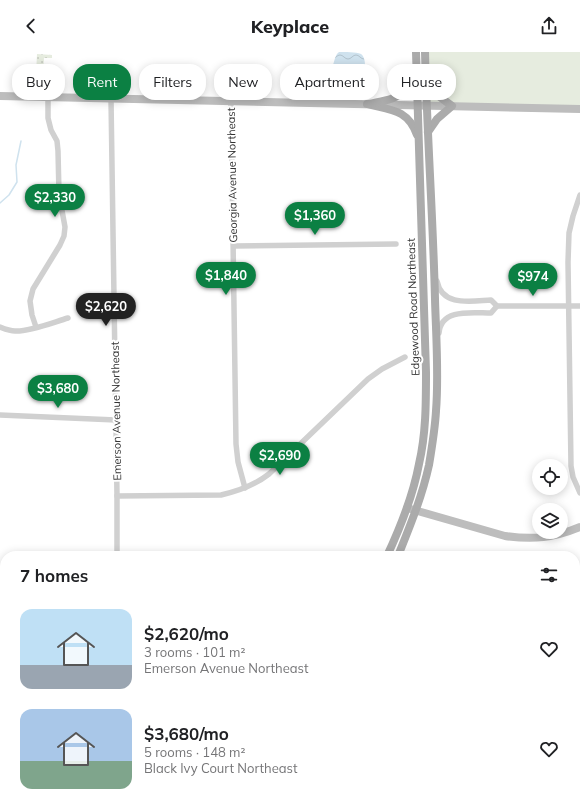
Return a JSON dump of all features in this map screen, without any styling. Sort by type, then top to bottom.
[{"type":"main road","name":"Edgewood Road Northeast","points":[[416,52],[417,64]]},
{"type":"main road","name":"Edgewood Road Northeast","points":[[425,52],[425,64]]},
{"type":"main road","points":[[367,104],[387,100]]},
{"type":"main road","name":"Edgewood Road Northeast","points":[[400,551],[416,511],[428,466],[436,410],[434,269],[428,132],[421,100]]},
{"type":"main road","name":"Edgewood Road Northeast","points":[[389,551],[407,508],[420,463],[426,406],[419,140],[423,100]]},
{"type":"main road","points":[[428,132],[437,119],[452,106],[444,100]]},
{"type":"main road","points":[[367,104],[398,112],[407,118],[415,127],[419,140]]},
{"type":"street","points":[[0,96],[12,96]]},
{"type":"street","points":[[131,99],[580,109]]},
{"type":"street","points":[[36,327],[30,301],[32,289],[60,245],[64,236],[65,227],[59,194],[57,141],[51,130],[48,118],[48,100]]},
{"type":"street","name":"Emerson Avenue Northeast","points":[[111,100],[117,551]]},
{"type":"street","name":"Georgia Avenue Northeast","points":[[231,101],[236,444],[238,462],[244,488]]},
{"type":"street","points":[[580,195],[569,233],[571,466],[573,478],[580,493]]},
{"type":"street","points":[[234,246],[396,244]]},
{"type":"street","points":[[434,269],[438,286],[443,294],[450,299],[459,301],[491,300],[497,306],[580,306]]},
{"type":"street","points":[[436,351],[439,329],[444,320],[452,315],[461,313],[490,313],[497,306]]},
{"type":"street","points":[[0,327],[8,331],[17,332],[68,318]]},
{"type":"street","points":[[117,496],[222,496],[261,480],[368,379],[382,369],[405,358]]},
{"type":"street","points":[[0,415],[116,420]]},
{"type":"street","points":[[407,508],[505,536],[521,539],[557,535],[580,527]]},
{"type":"shaded area","points":[[425,52],[580,52],[580,109],[427,106],[427,100],[456,100],[456,64],[425,64]]},
{"type":"shaded area","points":[[37,54],[52,55],[52,58],[44,58],[44,64],[37,64]]},
{"type":"water","points":[[339,52],[353,52],[361,54],[365,64],[333,64],[336,55]]},
{"type":"waterway","points":[[0,203],[9,195],[17,182],[16,165],[21,141]]}]
